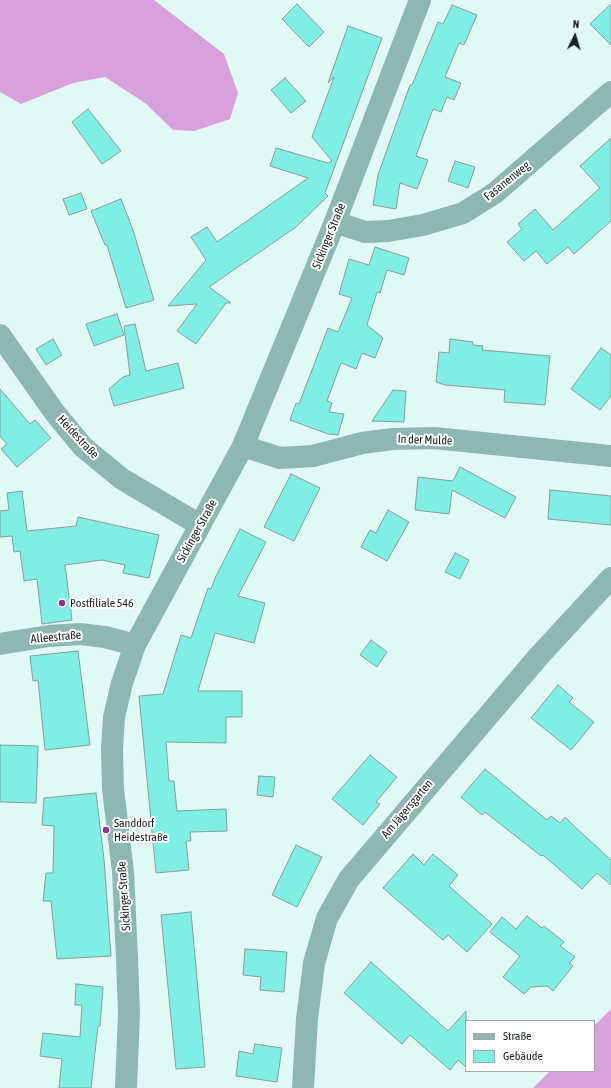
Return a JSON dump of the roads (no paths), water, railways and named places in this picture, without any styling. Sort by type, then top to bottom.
[{"type":"street","name":"Sickinger Straße","points":[[126,1088],[129,1014],[127,950],[123,872],[114,789],[112,749],[114,717],[122,683],[135,645],[244,446],[335,222],[420,0]]},
{"type":"street","name":"Fasanenweg","points":[[335,222],[365,232],[388,231],[423,225],[463,213],[495,193],[611,92]]},
{"type":"street","name":"Heidestraße","points":[[0,335],[55,413],[83,447],[122,479],[200,525]]},
{"type":"street","name":"In der Mulde","points":[[244,446],[280,458],[313,456],[362,443],[393,439],[434,438],[611,456]]},
{"type":"street","name":"Am Jägersgarten","points":[[303,1088],[307,1019],[314,963],[327,918],[349,879],[534,662],[611,578]]},
{"type":"street","name":"Alleestraße","points":[[0,644],[49,636],[80,634],[105,637],[135,645]]},
{"type":"place","name":"Postfiliale 546","points":[[62,603]]},
{"type":"place","name":"Sanddorf Heidestraße","points":[[106,830]]}]
